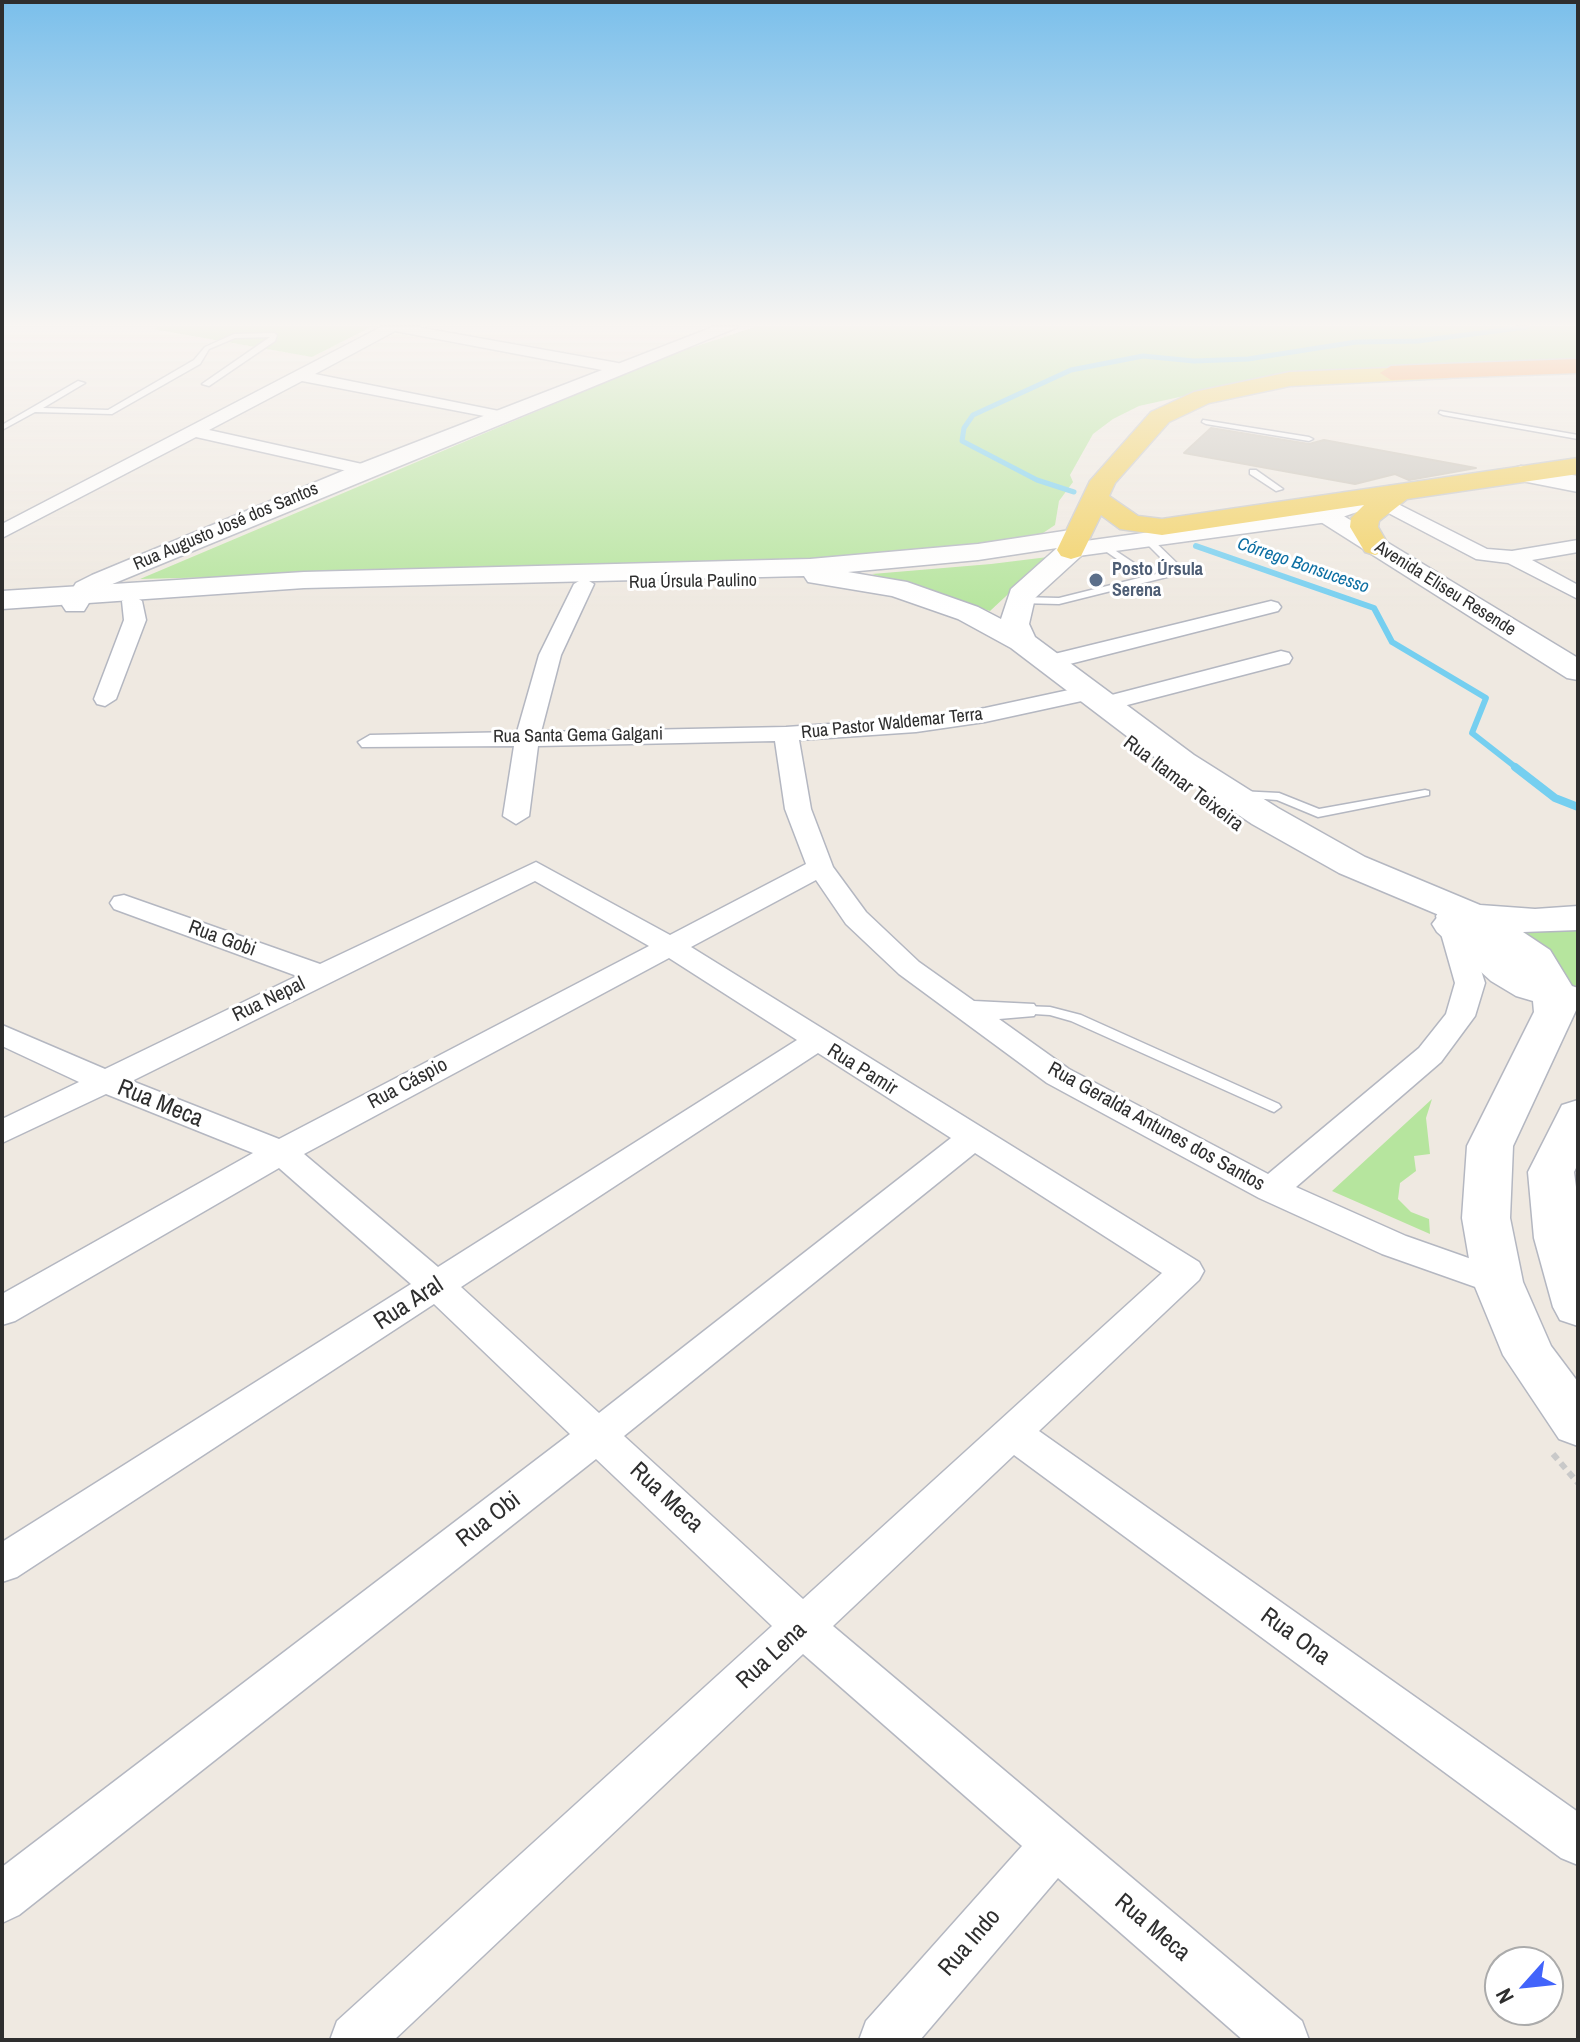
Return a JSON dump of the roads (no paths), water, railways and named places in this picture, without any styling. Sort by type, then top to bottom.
[{"type":"main road","points":[[1022,642],[1014,624],[1018,600],[1084,544],[1095,499],[1130,447],[1155,422]]},
{"type":"main road","name":"Rua Úrsula Paulino","points":[[1095,499],[1130,523],[1162,527],[1321,511],[1578,466]]},
{"type":"main road","points":[[1521,474],[1578,484]]},
{"type":"main road","points":[[1375,546],[1364,527],[1365,518],[1385,498]]},
{"type":"main road","name":"Avenida Eliseu Resende","points":[[1321,511],[1578,671]]},
{"type":"main road","name":"Rua Úrsula Paulino","points":[[2,609],[128,587],[810,567],[1084,544]]},
{"type":"main road","name":"Rua Úrsula Paulino","points":[[128,587],[584,584],[818,576],[1084,544]]},
{"type":"main road","name":"Rua Itamar Teixeira","points":[[818,576],[897,588],[968,613],[1022,642],[1050,662],[1250,835],[1356,888],[1457,915]]},
{"type":"main road","name":"Rua Úrsula Paulino","points":[[16,599],[83,594]]},
{"type":"main road","name":"Rua Itamar Teixeira","points":[[939,602],[1090,698],[1231,794],[1352,865],[1457,915],[1505,972],[1566,997]]},
{"type":"main road","points":[[1457,915],[1535,921],[1578,918]]},
{"type":"main road","points":[[1566,997],[1490,1146],[1486,1218],[1498,1282],[1529,1355],[1578,1424]]},
{"type":"main road","points":[[1578,1115],[1551,1172],[1558,1238],[1578,1307]]},
{"type":"street","points":[[2,532],[209,422]]},
{"type":"street","name":"Rua Augusto José dos Santos","points":[[128,587],[365,470],[483,422]]},
{"type":"street","points":[[193,431],[365,470]]},
{"type":"street","points":[[1385,498],[1483,555],[1512,557],[1578,546]]},
{"type":"street","name":"Rua Úrsula Paulino","points":[[1084,544],[1149,541],[1321,511]]},
{"type":"street","points":[[1512,557],[1578,593]]},
{"type":"street","points":[[516,816],[528,736],[550,655],[584,584]]},
{"type":"street","points":[[105,699],[135,620],[136,609],[128,587]]},
{"type":"street","points":[[1050,662],[1271,607]]},
{"type":"street","name":"Rua Pastor Waldemar Terra","points":[[786,734],[916,725],[1090,698],[1281,658]]},
{"type":"street","name":"Rua Santa Gema Galgani","points":[[370,742],[528,736],[786,734]]},
{"type":"street","name":"Rua Geralda Antunes dos Santos","points":[[786,734],[798,809],[820,867],[856,918],[909,968],[1058,1076],[1271,1190],[1394,1245],[1498,1282]]},
{"type":"street","name":"Rua Cáspio","points":[[2,1311],[281,1152],[820,867]]},
{"type":"street","name":"Rua Pamir","points":[[536,870],[668,945],[816,1041],[1186,1271]]},
{"type":"street","name":"Rua Nepal","points":[[2,1132],[536,870]]},
{"type":"street","name":"Rua Gobi","points":[[124,903],[320,974]]},
{"type":"street","points":[[1271,1190],[1430,1055],[1460,1016],[1470,983],[1457,915]]},
{"type":"street","points":[[967,1010],[1023,1010]]},
{"type":"street","name":"Rua Meca","points":[[2,1034],[104,1081],[281,1152],[437,1286],[803,1627],[1283,2040]]},
{"type":"street","name":"Rua Aral","points":[[2,1564],[816,1041]]},
{"type":"street","name":"Rua Obi","points":[[2,1898],[598,1435],[973,1138]]},
{"type":"street","name":"Rua Lena","points":[[356,2040],[1186,1271]]},
{"type":"street","name":"Rua Ona","points":[[1012,1432],[1578,1841]]},
{"type":"street","name":"Rua Indo","points":[[885,2040],[1055,1845]]},
{"type":"lane","points":[[1208,422],[1309,439]]},
{"type":"lane","points":[[1495,422],[1578,437]]},
{"type":"lane","points":[[1253,472],[1279,489]]},
{"type":"lane","points":[[1018,600],[1059,601],[1175,574],[1180,568],[1149,541]]},
{"type":"lane","points":[[1084,544],[1152,579]]},
{"type":"lane","points":[[1231,794],[1279,797],[1318,813],[1425,793]]},
{"type":"lane","points":[[1023,1010],[1050,1011],[1076,1018],[1274,1107]]},
{"type":"waterway","name":"Córrego Bonsucesso","points":[[968,422],[962,441],[1037,480],[1074,492]]},
{"type":"waterway","name":"Córrego Bonsucesso","points":[[1196,546],[1374,608],[1392,642],[1486,698],[1472,733],[1518,769]]},
{"type":"waterway","name":"Córrego Bonsucesso","points":[[1515,767],[1555,798],[1578,807]]},
{"type":"place","name":"Posto Úrsula Serena","points":[[1096,580]]}]
